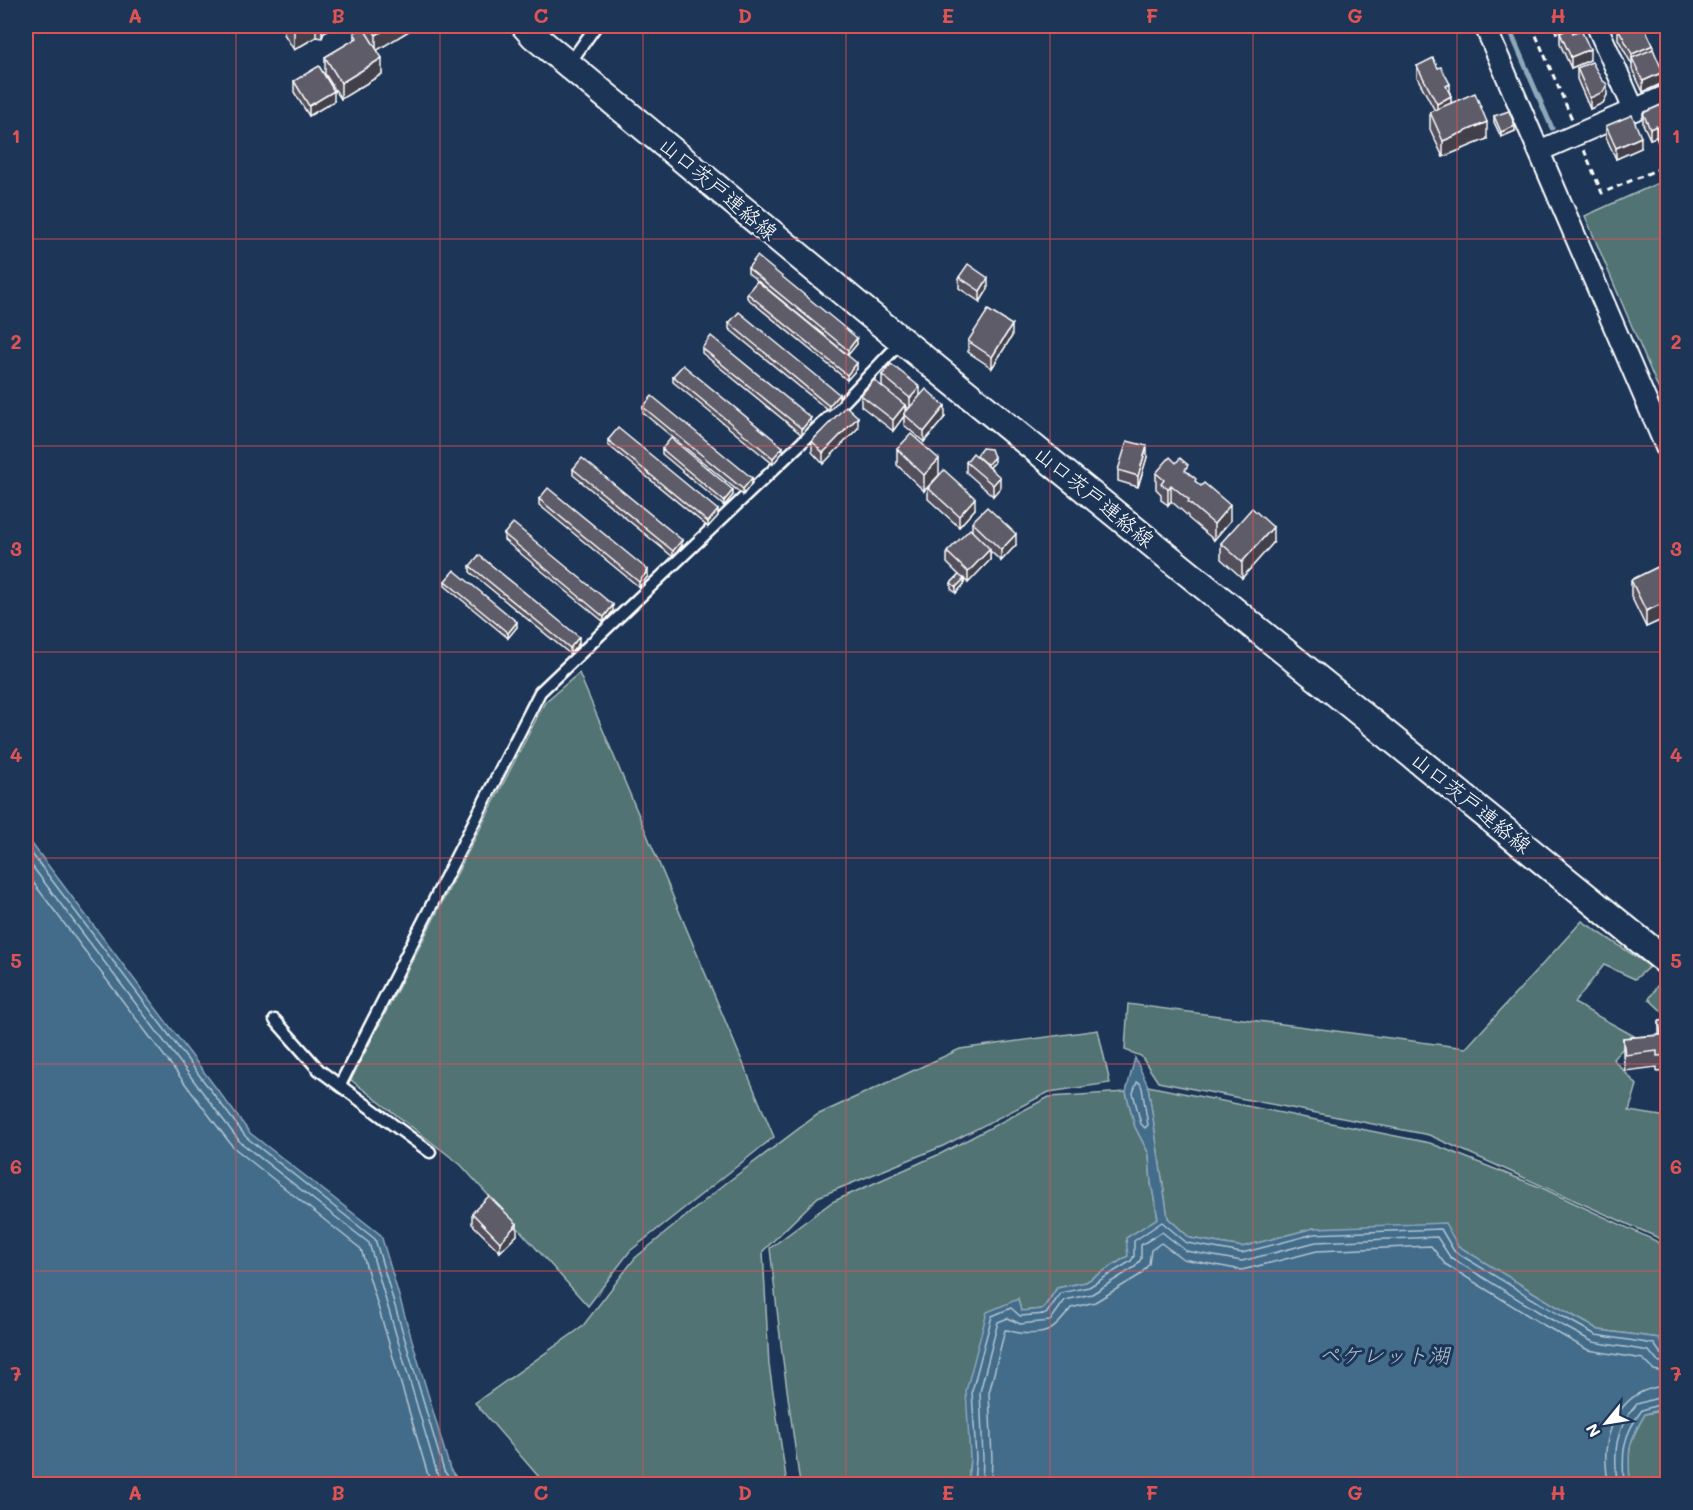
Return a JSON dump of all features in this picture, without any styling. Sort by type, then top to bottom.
[{"type":"street","name":"山口茨戸連絡線","points":[[525,26],[534,36],[902,340],[1668,963]]},
{"type":"street","points":[[1485,26],[1668,452]]},
{"type":"street","points":[[1598,26],[1634,110]]},
{"type":"street","points":[[1539,151],[1668,95]]},
{"type":"lane","points":[[568,64],[596,26]]},
{"type":"lane","points":[[340,1086],[540,692],[838,408],[902,340]]},
{"type":"lane","points":[[276,1020],[319,1070],[430,1152]]},
{"type":"path","points":[[1532,26],[1602,193],[1668,165]]},
{"type":"green space","points":[[1667,179],[1667,409],[1585,216]]},
{"type":"green space","points":[[579,673],[774,1137],[630,1251],[588,1306],[461,1165],[351,1080],[545,702]]},
{"type":"green space","points":[[1582,921],[1650,966],[1635,979],[1604,965],[1574,1003],[1634,1036],[1613,1059],[1637,1085],[1629,1111],[1667,1117],[1667,1244],[1661,1239],[1429,1135],[1158,1082],[1141,1056],[1125,1050],[1128,1004],[1466,1048]]},
{"type":"green space","points":[[1668,984],[1667,1016],[1649,999],[1657,986]]},
{"type":"green space","points":[[1098,1030],[1110,1083],[1049,1092],[943,1146],[818,1197],[763,1251],[769,1365],[787,1484],[545,1484],[475,1403],[582,1327],[635,1258],[725,1184],[817,1115],[960,1049]]},
{"type":"green space","points":[[1148,1086],[1430,1143],[1542,1188],[1656,1241],[1667,1252],[1667,1356],[1659,1338],[1599,1330],[1458,1246],[1314,1228],[1242,1247],[1190,1238],[1168,1218]]},
{"type":"green space","points":[[1126,1092],[1135,1127],[1149,1154],[1151,1183],[1158,1218],[1127,1238],[1128,1256],[1086,1282],[1057,1288],[1043,1309],[1021,1311],[1018,1299],[970,1458],[968,1484],[800,1484],[770,1248],[832,1202],[942,1153],[1049,1097]]},
{"type":"green space","points":[[1667,1407],[1667,1484],[1630,1484],[1629,1455],[1635,1433],[1645,1414],[1661,1411]]},
{"type":"water","points":[[26,836],[250,1133],[381,1235],[450,1469],[461,1484],[26,1484]]},
{"type":"water","name":"ペケレット湖","points":[[1135,1058],[1148,1086],[1168,1218],[1190,1238],[1242,1247],[1314,1228],[1445,1223],[1458,1246],[1599,1330],[1659,1338],[1667,1356],[1667,1407],[1645,1414],[1635,1433],[1629,1455],[1630,1484],[968,1484],[970,1458],[966,1391],[987,1312],[1018,1299],[1021,1311],[1043,1309],[1057,1288],[1086,1282],[1128,1256],[1126,1238],[1158,1218],[1151,1183],[1149,1154],[1135,1127],[1126,1092]]},
{"type":"building","points":[[370,26],[391,26],[376,35]]},
{"type":"building","points":[[1644,26],[1653,45],[1632,54],[1618,28]]},
{"type":"building","points":[[363,27],[382,58],[341,83],[325,57],[357,38],[354,33]]},
{"type":"building","points":[[1571,28],[1573,33],[1581,30],[1590,49],[1571,57],[1560,33]]},
{"type":"building","points":[[1653,49],[1663,72],[1643,81],[1632,58]]},
{"type":"building","points":[[1433,58],[1450,84],[1446,86],[1451,96],[1437,104],[1417,66]]},
{"type":"building","points":[[1592,62],[1602,80],[1607,84],[1603,92],[1590,98],[1577,68]]},
{"type":"building","points":[[319,66],[334,91],[309,106],[294,81]]},
{"type":"building","points":[[1475,93],[1487,122],[1443,141],[1430,112]]},
{"type":"building","points":[[1668,102],[1668,128],[1658,132],[1656,126],[1650,129],[1643,113]]},
{"type":"building","points":[[1509,111],[1515,126],[1501,132],[1494,116]]},
{"type":"building","points":[[1632,115],[1641,137],[1616,148],[1606,126]]},
{"type":"building","points":[[757,256],[857,338],[848,350],[748,268]]},
{"type":"building","points":[[968,264],[988,278],[980,291],[959,277]]},
{"type":"building","points":[[757,281],[857,363],[847,375],[747,293]]},
{"type":"building","points":[[988,310],[1012,325],[992,357],[968,341]]},
{"type":"building","points":[[739,312],[839,394],[829,406],[729,323]]},
{"type":"building","points":[[711,336],[811,418],[802,429],[702,348]]},
{"type":"building","points":[[891,364],[920,387],[910,398],[882,375]]},
{"type":"building","points":[[683,365],[783,447],[773,458],[673,376]]},
{"type":"building","points":[[874,380],[905,405],[893,420],[861,395]]},
{"type":"building","points":[[926,389],[945,406],[924,432],[904,414]]},
{"type":"building","points":[[652,396],[752,478],[743,489],[643,407]]},
{"type":"building","points":[[846,406],[858,417],[823,453],[812,441]]},
{"type":"building","points":[[618,428],[718,510],[708,522],[608,440]]},
{"type":"building","points":[[911,434],[939,459],[924,475],[897,449]]},
{"type":"building","points":[[671,438],[733,490],[724,501],[662,449]]},
{"type":"building","points":[[1127,441],[1147,446],[1138,476],[1118,470]]},
{"type":"building","points":[[982,448],[991,449],[994,457],[988,464],[977,455]]},
{"type":"building","points":[[973,453],[1000,477],[993,485],[966,462]]},
{"type":"building","points":[[1170,457],[1176,463],[1180,458],[1188,465],[1185,470],[1196,479],[1195,481],[1201,486],[1204,483],[1230,505],[1214,524],[1171,485],[1168,489],[1161,484],[1164,480],[1156,473]]},
{"type":"building","points":[[582,458],[682,540],[673,551],[573,469]]},
{"type":"building","points":[[944,470],[975,498],[959,516],[928,488]]},
{"type":"building","points":[[548,488],[648,570],[639,582],[539,499]]},
{"type":"building","points":[[987,507],[1016,534],[1001,550],[972,522]]},
{"type":"building","points":[[1252,508],[1273,527],[1242,562],[1221,543]]},
{"type":"building","points":[[513,523],[613,605],[604,617],[504,534]]},
{"type":"building","points":[[970,529],[990,549],[968,572],[947,552]]},
{"type":"building","points":[[479,555],[579,637],[570,648],[470,566]]},
{"type":"building","points":[[1668,562],[1668,601],[1646,611],[1631,580]]},
{"type":"building","points":[[454,570],[517,622],[508,633],[445,581]]},
{"type":"building","points":[[959,575],[964,579],[956,587],[951,583]]},
{"type":"building","points":[[1668,1020],[1668,1055],[1657,1056],[1657,1051],[1625,1055],[1623,1038],[1661,1035],[1659,1021]]},
{"type":"building","points":[[489,1196],[517,1224],[500,1242],[472,1213]]},
{"type":"waterway","points":[[1508,26],[1552,128]]}]
